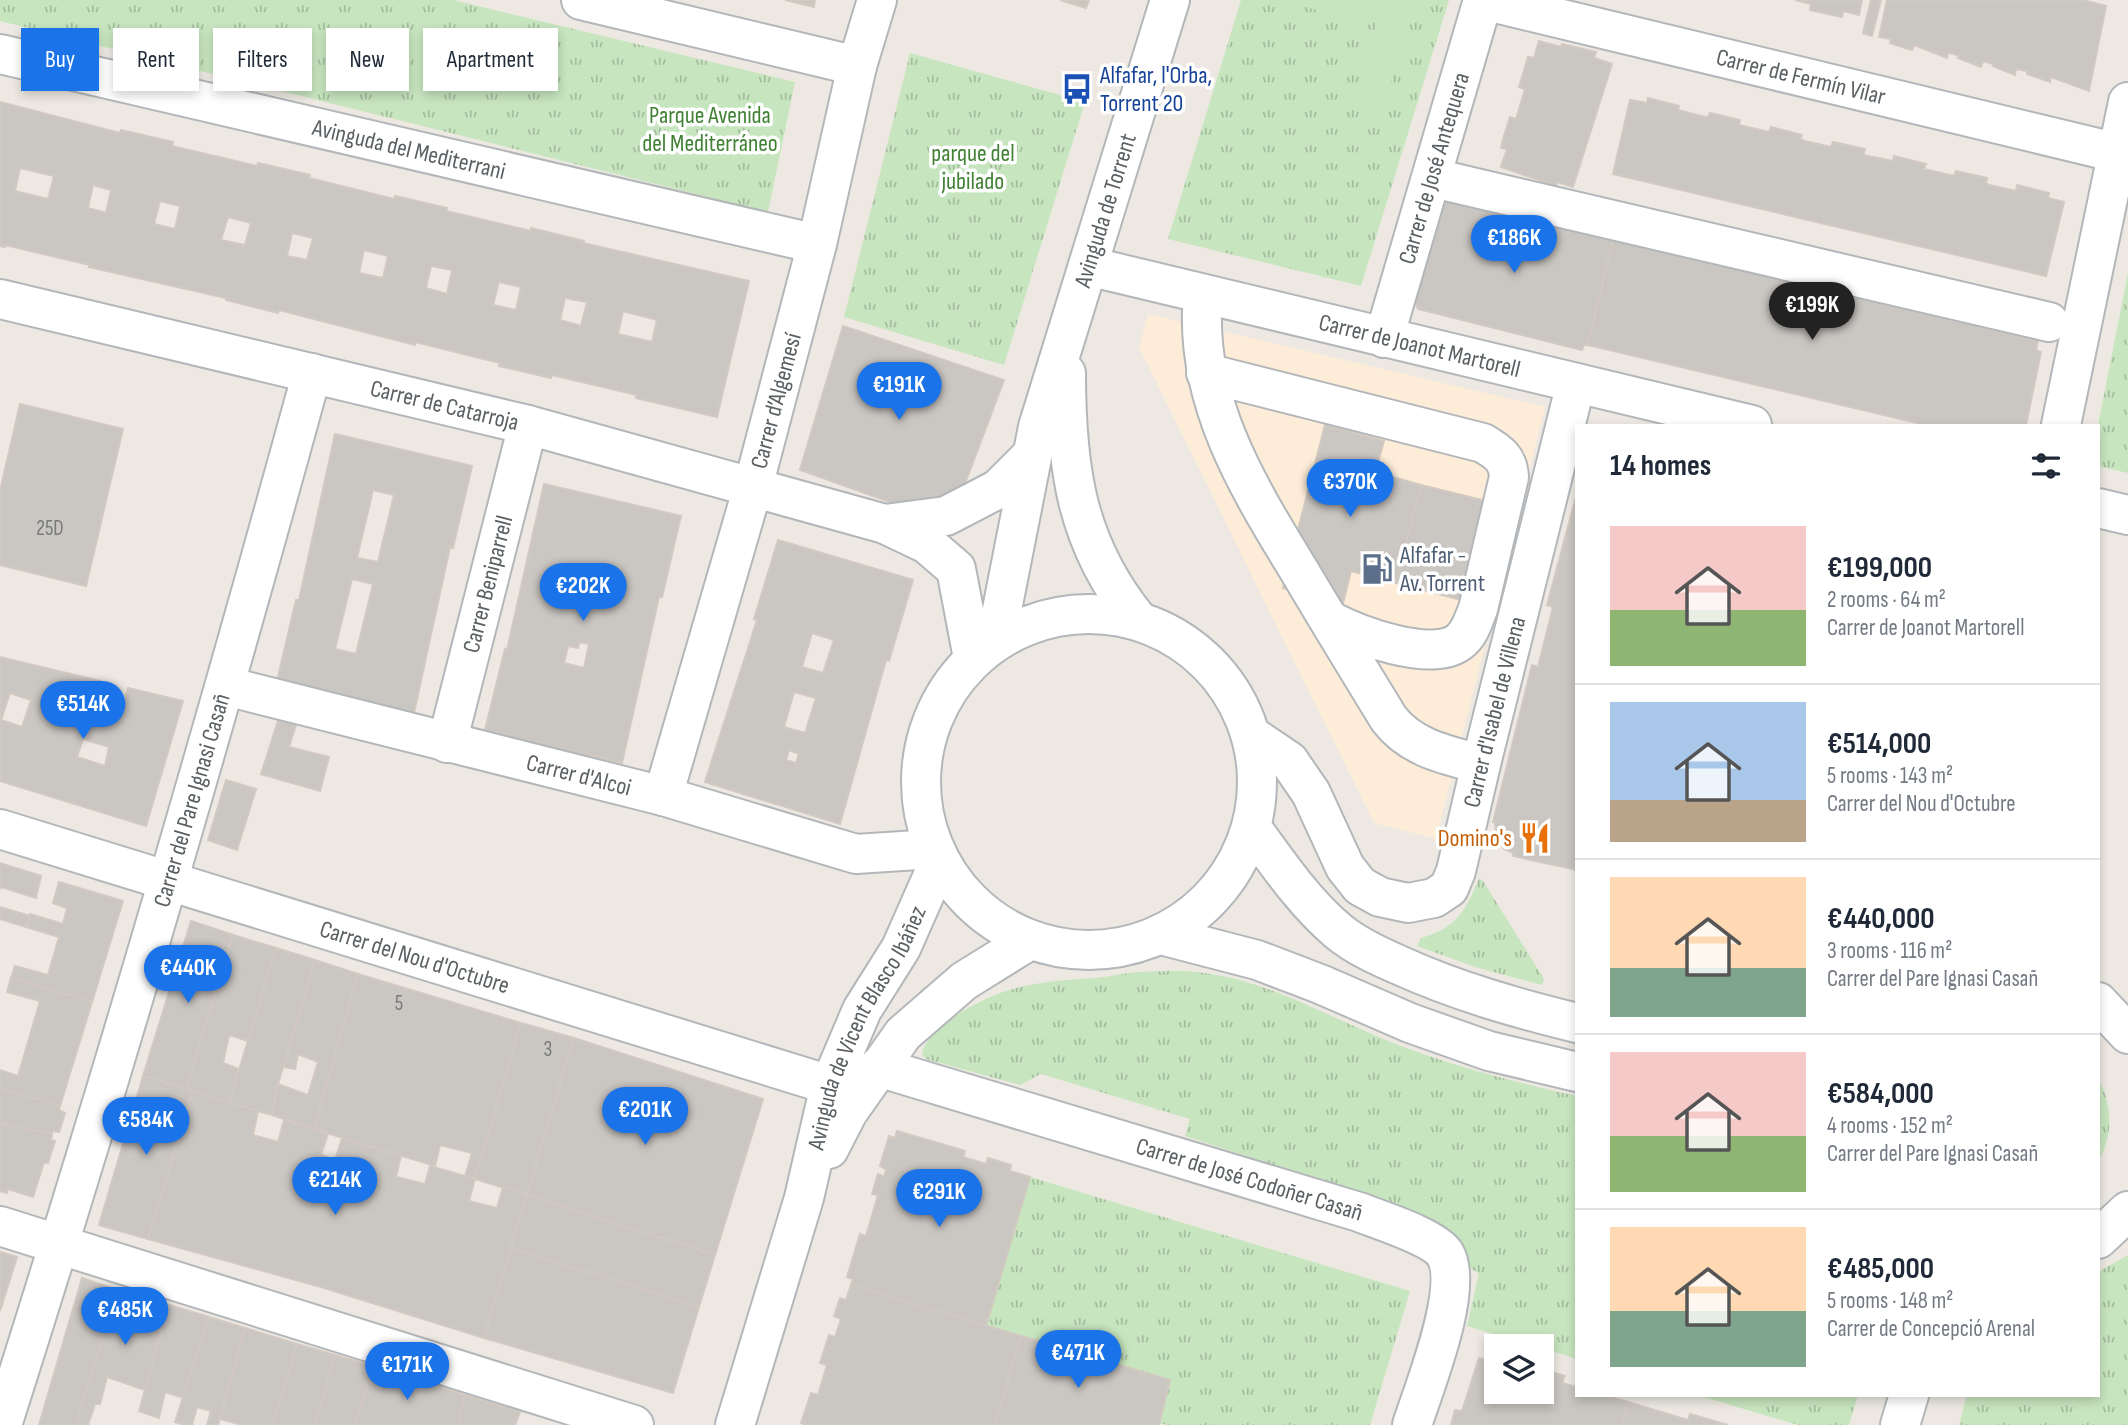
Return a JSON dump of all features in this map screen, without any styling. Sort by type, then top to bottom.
[{"type":"street","points":[[580,0],[857,66]]},
{"type":"street","name":"Carrer d’Algemesí","points":[[663,796],[753,487],[817,244],[857,66],[877,0]]},
{"type":"street","name":"Avinguda de Torrent","points":[[985,649],[1046,396],[1170,0]]},
{"type":"street","name":"Carrer de Fermín Vilar","points":[[1483,0],[2118,153]]},
{"type":"street","name":"Carrer de José Antequera","points":[[1384,338],[1483,0]]},
{"type":"street","name":"Avinguda del Mediterrani","points":[[0,54],[817,244]]},
{"type":"street","points":[[2061,424],[2128,102]]},
{"type":"street","points":[[1446,181],[2049,322]]},
{"type":"street","name":"Carrer de Joanot Martorell","points":[[1088,266],[1748,424]]},
{"type":"street","points":[[1203,295],[1201,336],[1206,373],[1228,442],[1252,493],[1400,734],[1416,744],[1481,764]]},
{"type":"street","name":"Carrer de Catarroja","points":[[0,299],[528,425],[885,524],[927,544],[956,569],[985,649]]},
{"type":"street","points":[[1065,340],[1066,423],[1070,465],[1079,508],[1088,537],[1116,594],[1138,620]]},
{"type":"street","name":"Carrer del Pare Ignasi Casañ","points":[[2,1425],[226,686],[312,373]]},
{"type":"street","points":[[1206,373],[1482,443],[1504,458],[1509,477],[1478,609],[1471,628],[1459,642],[1441,650],[1418,649],[1348,630],[1329,620]]},
{"type":"street","name":"Carrer d'Isabel de Villena","points":[[1252,736],[1289,761],[1311,793],[1345,867],[1360,886],[1380,897],[1408,903],[1434,898],[1449,888],[1457,871],[1576,383]]},
{"type":"street","name":"Carrer Beniparrell","points":[[447,743],[528,425]]},
{"type":"street","name":"Carrer de Catarroja","points":[[885,524],[946,516],[998,489],[1031,456]]},
{"type":"street","points":[[2100,508],[2128,514]]},
{"type":"street","points":[[1090,612],[1138,620],[1189,645],[1228,686],[1252,736],[1259,782],[1252,828],[1232,872],[1201,908],[1161,935],[1119,948],[1074,949],[1030,940],[994,921],[963,895],[936,855],[920,798],[923,747],[941,698],[985,649],[1041,619],[1090,612]]},
{"type":"street","name":"Carrer d'Alcoi","points":[[226,686],[663,796],[856,854],[936,855]]},
{"type":"street","points":[[1252,828],[1316,910],[1340,932],[1375,954],[1436,982],[1513,1007],[1575,1022]]},
{"type":"street","name":"Carrer del Nou d'Octubre","points":[[0,829],[830,1085]]},
{"type":"street","name":"Avinguda de Vicent Blasco Ibáñez","points":[[735,1425],[804,1198],[830,1085],[862,1010],[901,948],[936,855]]},
{"type":"street","points":[[1161,935],[1257,960],[1410,1023],[1489,1051],[1575,1072]]},
{"type":"street","name":"Avinguda de Vicent Blasco Ibáñez","points":[[804,1198],[848,1112],[902,1034],[964,981],[1030,940]]},
{"type":"street","points":[[2100,1004],[2128,1034]]},
{"type":"street","name":"Carrer de José Codoñer Casañ","points":[[878,1066],[1359,1212],[1413,1232],[1437,1248],[1444,1253],[1452,1276],[1450,1298],[1412,1425]]},
{"type":"street","points":[[2100,1236],[2128,1211]]},
{"type":"street","points":[[0,1226],[634,1425]]},
{"type":"street","points":[[1899,1425],[1908,1397]]},
{"type":"shaded area","name":"Alfafar - Av. Torrent","points":[[1148,314],[1545,407],[1436,839],[1374,823],[1139,347]]},
{"type":"green space","name":"Parque Avenida del Mediterráneo","points":[[0,0],[453,0],[795,82],[768,212],[281,91],[312,91],[312,28],[213,28],[213,74],[199,70],[199,28],[113,28],[113,49],[99,46],[99,28],[28,28],[0,21]]},
{"type":"green space","points":[[1241,0],[1449,0],[1361,286],[1168,239]]},
{"type":"green space","points":[[1283,0],[1369,0],[1362,24]]},
{"type":"green space","points":[[1384,0],[1400,0],[1414,4],[1384,107],[1356,97]]},
{"type":"green space","name":"parque del jubilado","points":[[910,53],[1085,102],[1004,365],[844,317]]},
{"type":"green space","points":[[2128,273],[2128,473],[2100,466],[2098,424]]},
{"type":"green space","points":[[1479,878],[1544,979],[1542,985],[1475,967],[1417,946],[1421,938],[1443,929],[1459,916]]},
{"type":"green space","points":[[1186,971],[1237,979],[1282,994],[1422,1054],[1575,1096],[1575,1358],[1554,1352],[1554,1334],[1493,1334],[1467,1326],[1479,1273],[1467,1267],[1448,1232],[1434,1221],[1397,1205],[1185,1136],[1190,1119],[1041,1074],[1020,1085],[926,1059],[922,1054],[929,1040],[944,1024],[984,1000],[1035,984],[1138,972]]},
{"type":"green space","points":[[2100,1082],[2106,1097],[2109,1119],[2100,1157]]},
{"type":"green space","points":[[1030,1177],[1410,1291],[1370,1425],[1166,1425],[1159,1423],[1169,1380],[986,1326]]},
{"type":"green space","points":[[2128,1255],[2128,1425],[1959,1425],[1966,1397],[2100,1397],[2100,1271]]},
{"type":"green space","points":[[1704,1397],[1857,1397],[1849,1425],[1798,1425]]},
{"type":"building","points":[[785,0],[815,0],[814,7]]},
{"type":"building","points":[[1060,0],[1089,0],[1086,8]]},
{"type":"building","points":[[1795,0],[1862,0],[1859,15],[1843,11],[1842,17],[1810,10],[1811,4]]},
{"type":"building","points":[[1871,0],[1881,0],[1872,36],[1863,33]]},
{"type":"building","points":[[1887,0],[2083,0],[2106,6],[2089,91],[2051,77],[2050,82],[2027,74],[2027,71],[2016,69],[2015,75],[1983,61],[1981,67],[1954,54],[1948,53],[1947,58],[1914,45],[1912,50],[1890,43],[1891,39],[1879,37]]},
{"type":"building","points":[[1539,41],[1596,52],[1594,58],[1612,64],[1573,187],[1557,182],[1556,186],[1501,167],[1507,149],[1501,148],[1504,136],[1510,117],[1516,119],[1525,89],[1519,87],[1528,57],[1534,58]]},
{"type":"building","points":[[1648,98],[1679,106],[1678,110],[1705,117],[1710,113],[1740,120],[1739,125],[1769,132],[1771,127],[1802,135],[1800,139],[1805,141],[1831,147],[1833,142],[1865,149],[1863,155],[1893,161],[1894,156],[1926,164],[1924,169],[1954,176],[1956,171],[1987,178],[1986,183],[1989,185],[2016,191],[2017,185],[2049,193],[2048,198],[2064,202],[2046,276],[1613,174],[1630,100],[1647,103]]},
{"type":"building","points":[[0,102],[120,133],[121,130],[173,142],[172,146],[310,175],[309,178],[394,199],[395,196],[447,208],[446,211],[531,231],[531,228],[584,241],[583,243],[749,281],[717,417],[552,375],[551,378],[499,366],[500,363],[415,342],[415,345],[279,310],[278,313],[226,298],[89,267],[90,265],[0,246]],"holes":[[[20,168],[54,176],[48,199],[15,191]],[[93,185],[111,190],[106,213],[88,208]],[[160,201],[180,206],[175,229],[154,224]],[[228,217],[251,223],[245,245],[221,240]],[[292,233],[313,238],[307,260],[287,256]],[[364,250],[388,256],[383,278],[359,273]],[[431,266],[452,270],[447,294],[426,288]],[[499,282],[521,287],[516,310],[493,305]],[[565,298],[587,302],[581,326],[560,320]],[[623,311],[657,320],[652,342],[618,334]]]},
{"type":"building","points":[[1447,201],[1613,240],[1588,345],[1584,345],[1582,350],[1418,309],[1414,299],[1433,232],[1443,203]]},
{"type":"building","points":[[1613,240],[2038,341],[2036,350],[2041,352],[2026,424],[1922,424],[1588,345]]},
{"type":"building","points":[[843,326],[1004,380],[961,494],[915,511],[800,470]]},
{"type":"building","points":[[20,404],[123,429],[86,586],[0,565],[0,491]]},
{"type":"building","points":[[1325,425],[1384,441],[1375,472],[1421,485],[1396,583],[1351,571],[1343,603],[1283,588]]},
{"type":"building","points":[[335,434],[472,466],[453,548],[450,547],[414,713],[277,681],[296,600],[299,600]],"holes":[[[373,490],[394,495],[378,562],[357,558]],[[352,579],[373,584],[356,654],[335,649]]]},
{"type":"building","points":[[544,484],[681,516],[662,597],[659,597],[622,763],[485,730],[505,649],[507,650]],"holes":[[[584,577],[604,582],[598,607],[589,604],[590,599],[579,597]],[[580,642],[589,644],[584,668],[564,663],[568,646],[578,648]]]},
{"type":"building","points":[[1421,485],[1490,502],[1465,601],[1396,583]]},
{"type":"building","points":[[1575,500],[1575,870],[1513,856],[1513,853],[1504,849],[1496,839],[1493,822],[1532,665],[1538,667],[1553,607],[1547,605]]},
{"type":"building","points":[[778,540],[913,580],[889,661],[886,660],[840,824],[705,782],[757,620],[754,619]],"holes":[[[812,633],[834,640],[823,673],[802,667]],[[794,692],[816,698],[805,733],[784,727]],[[789,750],[799,754],[796,763],[786,760]]]},
{"type":"building","points":[[0,657],[100,681],[94,703],[122,711],[128,688],[183,701],[146,826],[0,781]],"holes":[[[10,693],[31,700],[22,727],[1,720]],[[83,739],[109,747],[105,766],[77,757]]]},
{"type":"building","points":[[278,721],[296,725],[289,747],[329,757],[320,791],[261,774]]},
{"type":"building","points":[[226,780],[256,789],[237,850],[208,840]]},
{"type":"building","points":[[0,863],[41,876],[36,898],[1,887],[0,889]]},
{"type":"building","points":[[59,882],[123,901],[92,1002],[11,978],[15,966],[48,975],[59,937],[26,927],[30,914],[63,924],[67,908],[53,903]]},
{"type":"building","points":[[0,907],[30,916],[26,927],[0,919]]},
{"type":"building","points":[[191,921],[233,935],[186,1089],[143,1076]]},
{"type":"building","points":[[233,935],[276,948],[248,1041],[229,1035],[223,1063],[239,1069],[229,1103],[186,1089]]},
{"type":"building","points":[[276,948],[315,960],[278,1084],[272,1115],[229,1103]]},
{"type":"building","points":[[315,960],[358,974],[314,1129],[272,1115],[278,1084],[308,1095],[318,1062],[298,1054],[295,1069],[284,1067]]},
{"type":"building","points":[[358,974],[521,1023],[475,1179],[465,1176],[472,1153],[440,1145],[435,1166],[314,1129]]},
{"type":"building","points":[[11,978],[92,1002],[60,1106],[0,1088],[0,1070],[18,1076],[40,1001],[7,992]]},
{"type":"building","points":[[521,1023],[574,1038],[527,1195],[475,1179]]},
{"type":"building","points":[[574,1038],[763,1099],[715,1255],[527,1195]]},
{"type":"building","points":[[143,1076],[193,1091],[148,1239],[99,1225]]},
{"type":"building","points":[[0,1088],[60,1106],[59,1110],[65,1113],[59,1132],[53,1131],[52,1134],[0,1124]]},
{"type":"building","points":[[193,1091],[258,1111],[253,1135],[278,1142],[284,1120],[328,1134],[321,1155],[335,1160],[342,1138],[401,1156],[396,1177],[425,1184],[430,1166],[475,1179],[469,1201],[497,1208],[503,1187],[527,1195],[484,1338],[321,1287],[148,1239]]},
{"type":"building","points":[[0,1124],[52,1134],[51,1140],[55,1141],[48,1163],[44,1162],[33,1197],[8,1189],[7,1193],[0,1191]]},
{"type":"building","points":[[897,1131],[965,1151],[963,1157],[986,1164],[988,1158],[1011,1165],[1010,1171],[1030,1177],[986,1326],[851,1285],[853,1279],[847,1277],[860,1234],[866,1236],[878,1195],[872,1194],[878,1174],[884,1177],[886,1169],[880,1166],[889,1136],[895,1138]]},
{"type":"building","points":[[527,1195],[715,1255],[699,1307],[511,1248]]},
{"type":"building","points":[[511,1248],[699,1307],[673,1393],[484,1338]]},
{"type":"building","points":[[0,1252],[17,1257],[0,1311]]},
{"type":"building","points":[[82,1278],[117,1290],[76,1425],[39,1425]]},
{"type":"building","points":[[851,1285],[1021,1336],[995,1425],[801,1423],[811,1393],[818,1395],[827,1365],[820,1363],[829,1335],[835,1337],[841,1319],[834,1316],[840,1298],[846,1300]]},
{"type":"building","points":[[117,1290],[169,1305],[145,1390],[107,1377],[100,1404],[95,1404],[88,1425],[76,1425]]},
{"type":"building","points":[[169,1305],[209,1317],[184,1398],[165,1392],[159,1418],[139,1411]]},
{"type":"building","points":[[209,1317],[245,1328],[218,1425],[207,1425],[211,1411],[197,1407],[192,1425],[185,1425],[175,1422]]},
{"type":"building","points":[[245,1328],[297,1344],[273,1425],[242,1425],[220,1419]]},
{"type":"building","points":[[1021,1336],[1170,1380],[1159,1425],[995,1425]]},
{"type":"building","points":[[297,1344],[335,1355],[315,1425],[273,1425]]},
{"type":"building","points":[[335,1355],[373,1366],[355,1425],[315,1425]]},
{"type":"building","points":[[1479,1358],[1484,1359],[1484,1404],[1554,1404],[1554,1373],[1565,1376],[1562,1383],[1575,1386],[1575,1397],[1611,1397],[1628,1402],[1622,1425],[1451,1425],[1455,1410],[1462,1411]]},
{"type":"building","points":[[373,1366],[465,1395],[458,1425],[355,1425]]},
{"type":"building","points":[[465,1395],[520,1412],[515,1425],[458,1425]]},
{"type":"building","points":[[1628,1402],[1688,1420],[1690,1414],[1728,1425],[1622,1425]]},
{"type":"place","name":"Alfafar, l'Orba, Torrent 20","points":[[1077,89]]},
{"type":"place","name":"Alfafar - Av. Torrent","points":[[1377,569]]},
{"type":"place","name":"Domino's","points":[[1535,838]]}]
